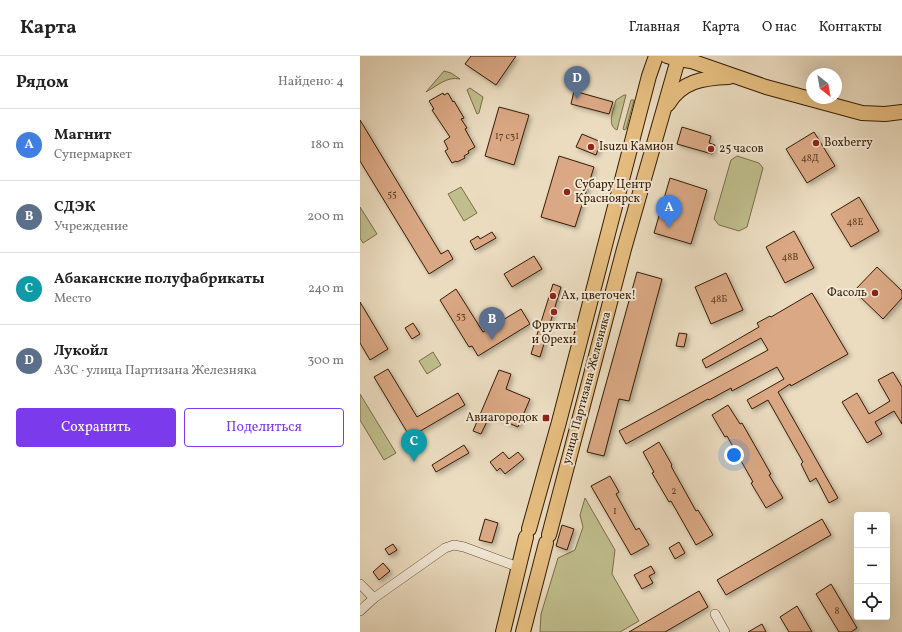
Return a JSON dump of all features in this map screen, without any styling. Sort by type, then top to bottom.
[{"type":"main road","name":"улица Партизана Железняка","points":[[503,632],[527,533],[561,415],[649,76],[656,56]]},
{"type":"main road","points":[[712,56],[736,77]]},
{"type":"main road","name":"улица Партизана Железняка","points":[[523,632],[624,249],[662,114],[675,57]]},
{"type":"main road","points":[[675,57],[825,104],[862,113],[885,114],[902,112]]},
{"type":"main road","points":[[662,114],[673,96],[683,87],[705,79],[736,77]]},
{"type":"street","points":[[360,610],[374,598],[445,548],[454,545],[464,547],[518,567]]},
{"type":"street","points":[[360,584],[374,598]]},
{"type":"street","points":[[715,614],[726,632]]},
{"type":"shaded area","points":[[444,71],[451,73],[460,79],[455,78],[446,80],[426,92]]},
{"type":"shaded area","points":[[470,88],[483,97],[479,113],[477,114],[467,90]]},
{"type":"shaded area","points":[[626,95],[617,130],[612,124],[612,116],[616,100]]},
{"type":"shaded area","points":[[631,100],[634,100],[626,129],[624,130],[623,129]]},
{"type":"shaded area","points":[[737,156],[759,163],[763,168],[747,227],[739,231],[719,225],[714,219],[731,160]]},
{"type":"shaded area","points":[[461,187],[477,213],[464,221],[448,194]]},
{"type":"shaded area","points":[[360,207],[377,234],[363,243],[360,238]]},
{"type":"shaded area","points":[[433,352],[441,365],[427,374],[419,361]]},
{"type":"shaded area","points":[[360,394],[396,453],[384,460],[360,420]]},
{"type":"shaded area","points":[[585,498],[615,550],[612,574],[639,621],[620,632],[540,632],[541,614],[558,558],[575,550],[583,527],[580,515]]},
{"type":"building","points":[[471,56],[516,56],[496,85],[465,64]]},
{"type":"building","points":[[574,91],[613,102],[609,114],[571,104]]},
{"type":"building","points":[[443,93],[444,95],[448,93],[453,102],[454,101],[464,118],[461,119],[467,128],[465,129],[475,147],[468,151],[469,153],[464,156],[465,158],[452,163],[445,151],[448,149],[444,141],[450,137],[432,110],[434,109],[429,101]]},
{"type":"building","points":[[499,107],[529,115],[514,165],[485,156]]},
{"type":"building","points":[[360,120],[441,254],[448,250],[453,259],[429,274],[360,161]]},
{"type":"building","points":[[682,127],[711,136],[709,143],[715,145],[712,154],[677,144]]},
{"type":"building","points":[[814,132],[835,166],[807,183],[786,149]]},
{"type":"building","points":[[582,134],[601,142],[596,155],[576,147]]},
{"type":"building","name":"Субару Центр Красноярск","points":[[559,156],[594,167],[575,227],[541,217]]},
{"type":"building","points":[[670,178],[707,190],[691,244],[654,233]]},
{"type":"building","points":[[859,197],[879,231],[851,247],[831,214]]},
{"type":"building","points":[[794,231],[814,268],[785,283],[766,247]]},
{"type":"building","points":[[492,232],[496,238],[475,250],[470,241],[478,236],[480,239]]},
{"type":"building","points":[[534,256],[542,269],[512,287],[504,274]]},
{"type":"building","points":[[877,267],[902,291],[902,298],[883,319],[854,291]]},
{"type":"building","points":[[637,272],[662,279],[629,401],[619,399],[604,456],[587,452]]},
{"type":"building","points":[[726,273],[743,310],[711,324],[695,287]]},
{"type":"building","points":[[553,284],[561,287],[540,357],[531,354]]},
{"type":"building","points":[[456,289],[483,332],[521,309],[530,324],[478,356],[472,346],[469,347],[440,300]]},
{"type":"building","points":[[812,293],[848,354],[791,386],[790,384],[778,392],[838,498],[829,503],[816,478],[810,482],[801,464],[803,462],[768,400],[752,409],[747,400],[784,379],[777,367],[732,391],[731,388],[709,400],[708,399],[626,444],[619,431],[768,350],[761,338],[706,368],[702,360],[759,327],[757,323],[770,316],[771,317]]},
{"type":"building","points":[[360,302],[388,349],[370,360],[360,343]]},
{"type":"building","points":[[413,323],[420,334],[412,339],[405,328]]},
{"type":"building","points":[[679,333],[687,334],[684,347],[676,346]]},
{"type":"building","points":[[388,369],[417,417],[458,393],[465,405],[410,437],[374,377]]},
{"type":"building","points":[[499,370],[511,374],[506,389],[530,399],[518,427],[490,415],[481,434],[473,431]]},
{"type":"building","points":[[893,372],[902,387],[902,424],[894,411],[875,422],[882,434],[867,443],[842,402],[857,393],[869,414],[890,401],[878,380]]},
{"type":"building","points":[[728,405],[740,424],[742,423],[771,474],[769,475],[783,498],[766,508],[751,483],[753,482],[727,436],[725,437],[712,415]]},
{"type":"building","points":[[659,442],[696,511],[698,510],[713,535],[696,545],[671,501],[669,502],[652,473],[654,472],[643,452]]},
{"type":"building","points":[[464,445],[469,453],[436,472],[432,465]]},
{"type":"building","points":[[503,452],[509,459],[518,452],[524,459],[505,474],[500,468],[497,471],[490,462]]},
{"type":"building","points":[[610,476],[619,492],[616,494],[636,530],[639,528],[649,545],[631,555],[591,486]]},
{"type":"building","points":[[485,519],[498,523],[492,543],[479,540]]},
{"type":"building","points":[[822,519],[831,535],[726,595],[717,580]]},
{"type":"building","points":[[562,525],[574,529],[567,550],[556,546]]},
{"type":"building","points":[[679,542],[685,553],[675,559],[669,548]]},
{"type":"building","points":[[393,544],[397,550],[389,555],[385,549]]},
{"type":"building","points":[[383,563],[390,571],[379,580],[373,572]]},
{"type":"building","points":[[651,566],[655,573],[649,576],[653,583],[642,589],[634,575]]},
{"type":"building","points":[[831,584],[857,628],[851,632],[839,632],[816,594]]},
{"type":"building","points":[[699,591],[708,607],[665,632],[629,632]]},
{"type":"building","points":[[797,606],[812,632],[789,632],[780,617]]},
{"type":"building","points":[[762,624],[766,632],[748,632]]},
{"type":"place","name":"Лукойл","points":[[577,99]]},
{"type":"place","name":"Boxberry","points":[[816,143]]},
{"type":"place","name":"Isuzu Камион","points":[[591,147]]},
{"type":"place","name":"25 часов","points":[[711,149]]},
{"type":"place","name":"Субару Центр Красноярск","points":[[567,192]]},
{"type":"place","name":"Магнит","points":[[669,228]]},
{"type":"place","name":"Фасоль","points":[[875,293]]},
{"type":"place","name":"Ах, цветочек!","points":[[553,296]]},
{"type":"place","name":"Фрукты и Орехи","points":[[554,312]]},
{"type":"place","name":"СДЭК","points":[[492,340]]},
{"type":"place","name":"Авиагородок","points":[[546,418]]},
{"type":"place","name":"Абаканские полуфабрикаты","points":[[414,462]]}]
